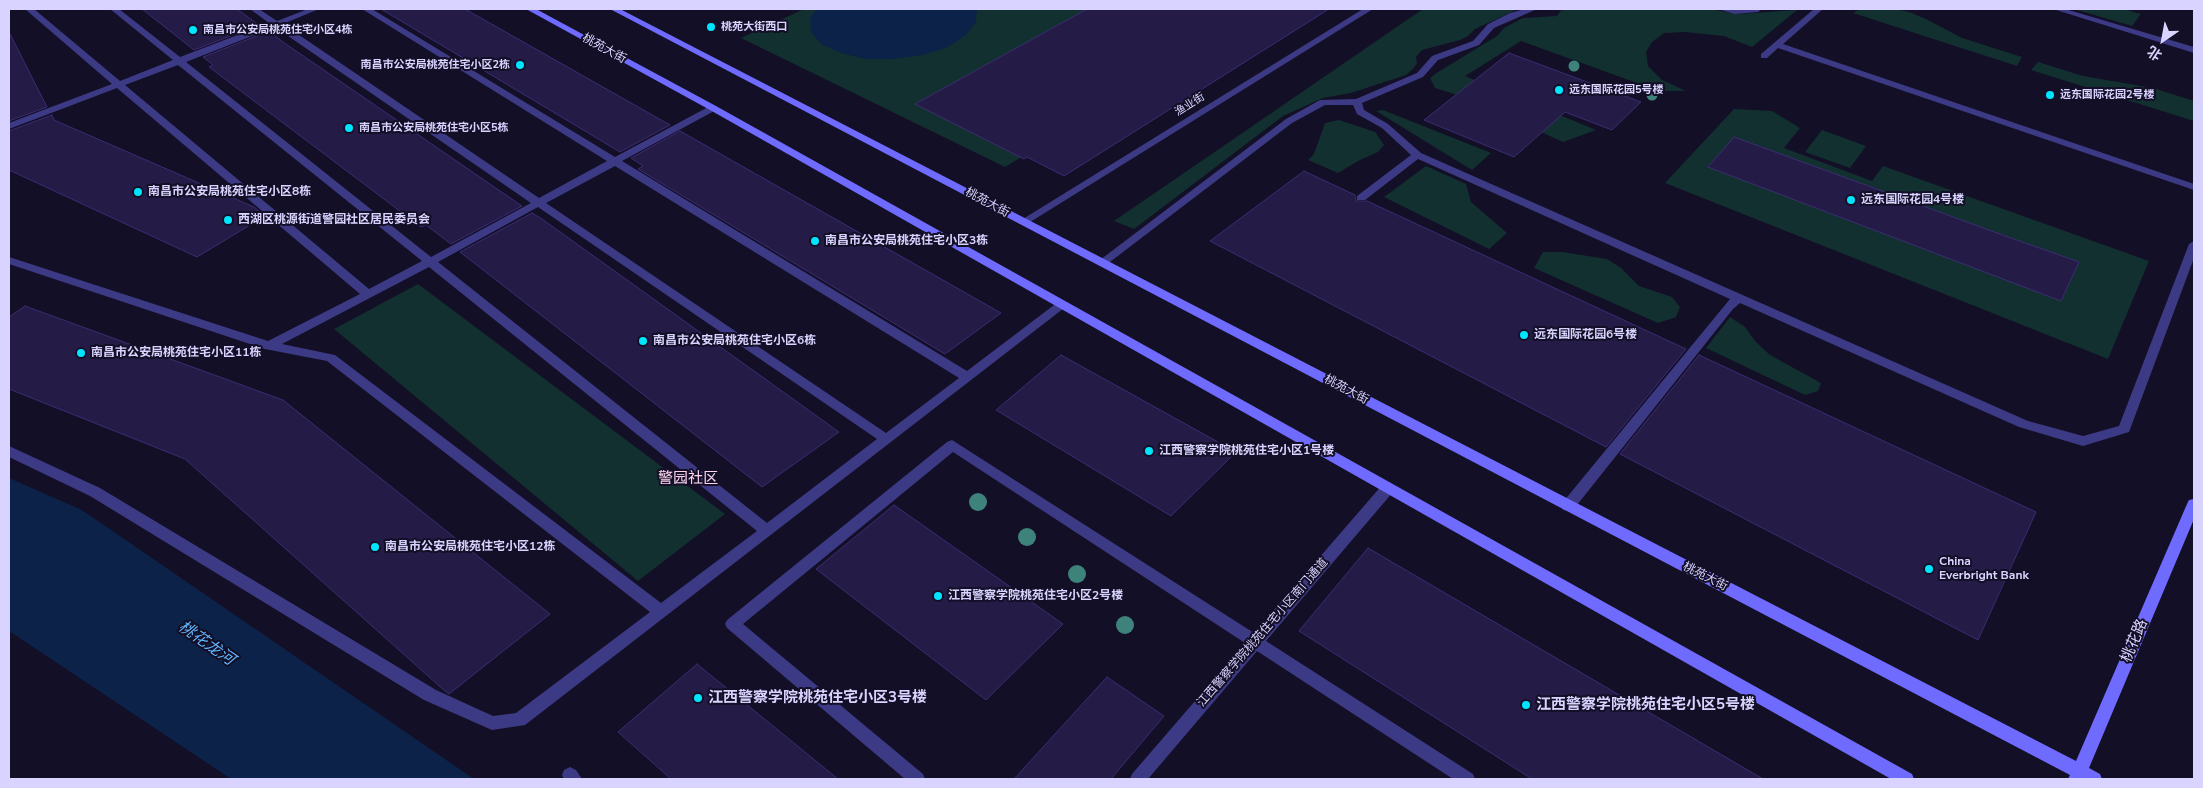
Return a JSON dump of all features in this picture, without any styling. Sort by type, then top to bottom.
[{"type":"main road","name":"桃苑大街","points":[[530,9],[713,108],[1906,779]]},
{"type":"main road","name":"桃苑大街","points":[[614,9],[1568,506],[2078,775],[2094,779]]},
{"type":"main road","name":"桃花路","points":[[2078,775],[2194,504]]},
{"type":"lane","points":[[29,9],[367,294]]},
{"type":"lane","points":[[114,9],[767,530]]},
{"type":"lane","points":[[254,9],[886,439]]},
{"type":"lane","points":[[9,126],[315,9]]},
{"type":"lane","points":[[366,9],[967,377]]},
{"type":"lane","name":"渔业街","points":[[1023,222],[1369,9]]},
{"type":"lane","points":[[1102,263],[1289,121],[1324,102],[1357,102],[1420,75],[1435,58],[1476,43],[1491,26],[1513,15],[1533,9]]},
{"type":"lane","points":[[1722,9],[1735,11],[1758,9]]},
{"type":"lane","points":[[1764,56],[1819,9]]},
{"type":"lane","points":[[2057,9],[2194,50]]},
{"type":"lane","points":[[1777,45],[2194,187]]},
{"type":"lane","points":[[1357,102],[1360,112],[1385,126],[1417,155],[2024,424],[2083,441],[2124,430],[2194,244]]},
{"type":"lane","points":[[269,346],[430,262],[713,108]]},
{"type":"lane","points":[[1361,198],[1417,155]]},
{"type":"lane","points":[[9,260],[269,346],[331,358],[661,612]]},
{"type":"lane","points":[[1568,506],[1729,306],[1739,298]]},
{"type":"lane","points":[[9,451],[95,492],[430,695],[492,723],[519,720],[1062,305]]},
{"type":"lane","points":[[917,779],[732,624],[952,445],[1467,779]]},
{"type":"lane","name":"江西警察学院桃苑住宅小区南门通道","points":[[1138,779],[1388,488]]},
{"type":"green space","points":[[804,9],[1264,9],[1005,167],[741,38]]},
{"type":"green space","points":[[1423,9],[1518,9],[1475,29],[1468,36],[1460,40],[1422,50],[1416,57],[1417,63],[1414,68],[1406,75],[1351,93],[1323,98],[1283,116],[1134,229],[1114,221]]},
{"type":"green space","points":[[1562,9],[1709,9],[1739,14],[1797,10],[1752,47],[1724,36],[1685,32],[1664,33],[1652,42],[1646,52],[1648,66],[1662,80],[1686,91],[1659,91],[1521,41],[1465,76],[1596,130],[1563,142],[1464,97],[1435,88],[1430,78],[1497,36],[1504,28],[1523,18],[1557,16]]},
{"type":"green space","points":[[1860,9],[1894,9],[1909,12],[1962,38],[2022,57],[2017,66],[1853,13]]},
{"type":"green space","points":[[2074,9],[2124,9],[2141,14],[2132,26]]},
{"type":"green space","points":[[2038,62],[2083,76],[2153,88],[2194,101],[2194,121],[2031,70]]},
{"type":"green space","points":[[1734,109],[1772,111],[1800,128],[1784,148],[1872,181],[1883,166],[2149,261],[2108,359],[1665,183]]},
{"type":"green space","points":[[1383,110],[1491,153],[1472,170],[1376,111]]},
{"type":"green space","points":[[1339,120],[1375,132],[1384,145],[1378,152],[1338,173],[1308,160],[1314,154],[1325,123]]},
{"type":"green space","points":[[1822,130],[1866,146],[1850,168],[1805,152]]},
{"type":"green space","points":[[1426,166],[1466,184],[1471,202],[1507,233],[1489,249],[1384,197]]},
{"type":"green space","points":[[1543,252],[1562,252],[1607,259],[1621,268],[1639,286],[1672,297],[1680,307],[1676,317],[1658,323],[1534,268]]},
{"type":"green space","points":[[418,284],[725,514],[638,581],[334,329]]},
{"type":"green space","points":[[1730,317],[1745,327],[1755,341],[1770,355],[1821,383],[1818,391],[1805,395],[1706,348]]},
{"type":"water","points":[[816,9],[977,9],[976,22],[966,35],[948,47],[923,55],[895,59],[866,59],[841,53],[821,44],[811,32],[810,19]]},
{"type":"water","name":"桃花龙河","points":[[9,478],[82,510],[474,779],[231,779],[9,631]]},
{"type":"building","name":"南昌市公安局桃苑住宅小区4栋","points":[[142,9],[237,9],[259,25],[194,50]]},
{"type":"building","name":"南昌市公安局桃苑住宅小区2栋","points":[[381,9],[465,9],[670,125],[620,152]]},
{"type":"building","points":[[1087,9],[1329,9],[1064,176],[1027,157],[1024,159],[915,104]]},
{"type":"building","name":"南昌市公安局桃苑住宅小区5栋","points":[[269,31],[522,206],[451,244],[426,225],[421,227],[209,67],[213,65],[203,57]]},
{"type":"building","points":[[9,32],[47,107],[9,121]]},
{"type":"building","points":[[1509,53],[1641,102],[1612,130],[1565,112],[1514,157],[1424,120]]},
{"type":"building","name":"南昌市公安局桃苑住宅小区8栋","points":[[52,115],[54,120],[254,207],[265,216],[197,257],[9,170],[9,131]]},
{"type":"building","name":"南昌市公安局桃苑住宅小区3栋","points":[[680,131],[1001,313],[945,354],[638,169],[643,166],[631,158]]},
{"type":"building","name":"远东国际花园4号楼","points":[[1734,137],[2079,262],[2061,301],[1708,167]]},
{"type":"building","points":[[1304,171],[1355,195],[1356,201],[1367,201],[1686,349],[1606,447],[1210,241]]},
{"type":"building","name":"南昌市公安局桃苑住宅小区6栋","points":[[532,213],[839,432],[762,487],[460,252]]},
{"type":"building","name":"南昌市公安局桃苑住宅小区12栋","points":[[25,306],[283,400],[550,614],[449,694],[185,459],[9,389],[9,317]]},
{"type":"building","name":"江西警察学院桃苑住宅小区1号楼","points":[[1061,355],[1236,452],[1171,516],[996,410]]},
{"type":"building","points":[[1699,355],[2036,512],[1978,640],[1620,454]]},
{"type":"building","name":"江西警察学院桃苑住宅小区2号楼","points":[[894,505],[1063,624],[986,700],[816,569]]},
{"type":"building","name":"江西警察学院桃苑住宅小区5号楼","points":[[1368,548],[1763,779],[1532,779],[1299,631]]},
{"type":"building","name":"江西警察学院桃苑住宅小区3号楼","points":[[697,664],[838,779],[671,779],[618,732]]},
{"type":"building","points":[[1107,677],[1164,716],[1111,779],[1014,779]]},
{"type":"place","name":"桃苑大街西口","points":[[711,27]]},
{"type":"place","name":"南昌市公安局桃苑住宅小区4栋","points":[[193,30]]},
{"type":"place","name":"南昌市公安局桃苑住宅小区2栋","points":[[520,65]]},
{"type":"place","name":"远东国际花园5号楼","points":[[1559,90]]},
{"type":"place","name":"远东国际花园2号楼","points":[[2050,95]]},
{"type":"place","name":"南昌市公安局桃苑住宅小区5栋","points":[[349,128]]},
{"type":"place","name":"南昌市公安局桃苑住宅小区8栋","points":[[138,192]]},
{"type":"place","name":"远东国际花园4号楼","points":[[1851,200]]},
{"type":"place","name":"西湖区桃源街道警园社区居民委员会","points":[[228,220]]},
{"type":"place","name":"南昌市公安局桃苑住宅小区3栋","points":[[815,241]]},
{"type":"place","name":"远东国际花园6号楼","points":[[1524,335]]},
{"type":"place","name":"南昌市公安局桃苑住宅小区6栋","points":[[643,341]]},
{"type":"place","name":"南昌市公安局桃苑住宅小区11栋","points":[[81,353]]},
{"type":"place","name":"江西警察学院桃苑住宅小区1号楼","points":[[1149,451]]},
{"type":"place","name":"南昌市公安局桃苑住宅小区12栋","points":[[375,547]]},
{"type":"place","name":"China Everbright Bank","points":[[1929,569]]},
{"type":"place","name":"江西警察学院桃苑住宅小区2号楼","points":[[938,596]]},
{"type":"place","name":"江西警察学院桃苑住宅小区3号楼","points":[[698,698]]},
{"type":"place","name":"江西警察学院桃苑住宅小区5号楼","points":[[1526,705]]},
{"type":"district","name":"警园社区","points":[[688,479]]}]
